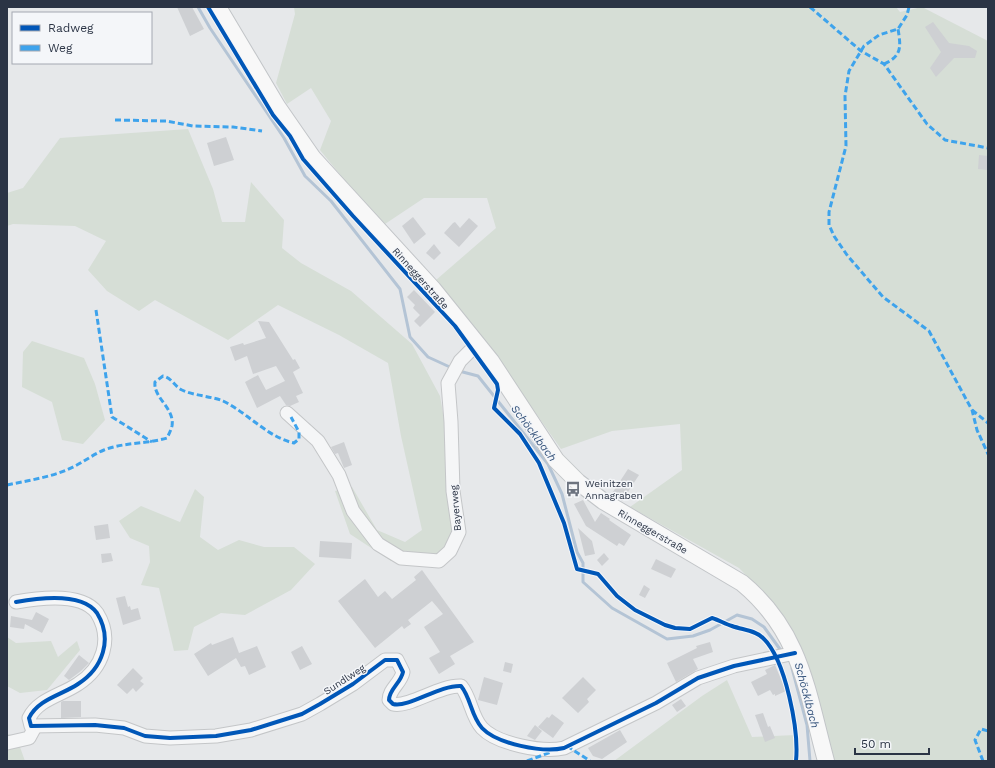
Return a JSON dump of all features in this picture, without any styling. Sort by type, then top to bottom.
[{"type":"main road","name":"Rinneggerstraße","points":[[218,7],[277,106],[313,158],[433,289],[491,360],[556,460],[578,482],[603,501],[742,583],[759,598],[771,612],[789,640],[801,668],[826,761]]},
{"type":"street","name":"Bayerweg","points":[[286,413],[318,441],[339,475],[353,511],[378,544],[401,558],[439,562],[450,551],[459,532],[453,491],[448,383],[454,370],[472,349]]},
{"type":"street","points":[[7,743],[29,738],[35,727],[29,723],[29,718],[41,704],[78,684],[94,670],[103,655],[105,642],[103,623],[94,610],[86,603],[77,600],[40,598],[16,602]]},
{"type":"street","name":"Sundlweg","points":[[35,727],[60,724],[95,725],[124,728],[145,736],[170,738],[216,736],[251,730],[302,714],[344,690],[385,660],[390,659],[397,660],[403,672],[402,678],[389,694],[389,700],[393,704],[404,704],[425,694],[453,686],[461,686],[466,692],[472,710],[482,728],[508,742],[527,747],[554,750],[564,748],[628,717],[698,678],[734,666],[794,653]]},
{"type":"shaded area","points":[[294,7],[896,7],[900,12],[922,7],[988,41],[988,761],[831,761],[801,650],[775,605],[739,568],[630,507],[682,470],[680,424],[612,431],[561,449],[511,378],[436,280],[496,228],[487,198],[424,198],[382,226],[320,150],[331,121],[311,88],[287,104],[276,83],[295,14]]},
{"type":"shaded area","points":[[188,129],[213,189],[222,222],[245,222],[251,182],[284,220],[282,248],[301,263],[351,291],[412,344],[440,396],[449,447],[448,500],[454,545],[428,558],[391,561],[350,534],[335,491],[352,487],[377,530],[405,542],[422,530],[401,436],[388,363],[339,335],[278,305],[228,340],[155,300],[139,311],[107,291],[88,270],[106,241],[75,226],[13,224],[7,226],[7,193],[23,188],[60,138]]},
{"type":"shaded area","points":[[32,341],[84,358],[95,384],[105,420],[83,444],[62,440],[52,402],[22,387],[23,352]]},
{"type":"shaded area","points":[[195,489],[204,497],[200,537],[218,550],[239,540],[264,547],[294,547],[315,564],[291,590],[245,615],[221,613],[194,627],[188,650],[174,651],[159,588],[141,585],[150,562],[149,546],[130,538],[119,521],[141,506],[180,522]]},
{"type":"shaded area","points":[[7,637],[16,643],[51,641],[58,657],[77,641],[80,650],[47,690],[20,693],[7,686]]},
{"type":"shaded area","points":[[727,680],[752,737],[796,735],[796,761],[614,761],[702,696]]},
{"type":"shaded area","points":[[7,734],[16,736],[25,761],[7,761]]},
{"type":"building","points":[[177,7],[192,7],[204,29],[190,36]]},
{"type":"building","points":[[933,22],[949,43],[969,46],[977,51],[975,58],[954,58],[936,77],[930,68],[941,52],[925,27]]},
{"type":"building","points":[[226,137],[234,160],[214,166],[207,143]]},
{"type":"building","points":[[979,155],[988,156],[987,170],[978,169]]},
{"type":"building","points":[[413,217],[426,234],[414,244],[402,226]]},
{"type":"building","points":[[469,218],[478,226],[459,247],[444,233],[455,222],[460,228]]},
{"type":"building","points":[[434,244],[441,253],[434,260],[426,253]]},
{"type":"building","points":[[414,290],[435,312],[420,327],[414,321],[420,315],[413,308],[415,305],[407,297]]},
{"type":"building","points":[[258,321],[269,322],[293,360],[295,359],[300,368],[293,372],[303,393],[296,396],[299,402],[290,406],[286,405],[280,396],[257,408],[245,382],[258,375],[266,390],[285,381],[276,366],[253,374],[247,356],[235,361],[230,347],[243,343],[244,345],[266,338]]},
{"type":"building","points":[[344,442],[352,465],[344,468],[338,453],[335,454],[331,447]]},
{"type":"building","points":[[628,469],[639,475],[622,501],[611,495]]},
{"type":"building","points":[[583,500],[595,522],[601,513],[631,535],[624,546],[619,543],[617,546],[586,526],[574,504]]},
{"type":"building","points":[[108,524],[110,538],[96,540],[94,526]]},
{"type":"building","points":[[578,528],[592,541],[595,554],[585,556]]},
{"type":"building","points":[[320,541],[352,543],[351,559],[319,557]]},
{"type":"building","points":[[111,553],[113,561],[102,563],[101,554]]},
{"type":"building","points":[[604,553],[609,559],[602,566],[597,560]]},
{"type":"building","points":[[656,559],[676,569],[671,578],[651,569]]},
{"type":"building","points":[[422,570],[474,642],[450,656],[455,664],[439,674],[429,658],[440,652],[424,627],[443,614],[432,601],[408,620],[411,624],[404,629],[402,626],[375,648],[338,601],[365,579],[378,597],[385,591],[392,599],[416,580],[414,577]]},
{"type":"building","points":[[644,585],[650,589],[645,598],[639,595]]},
{"type":"building","points":[[125,596],[128,607],[130,606],[131,610],[138,608],[141,619],[123,625],[116,598]]},
{"type":"building","points":[[36,612],[49,619],[42,633],[25,624],[24,629],[10,627],[11,616],[32,620]]},
{"type":"building","points":[[233,637],[239,653],[257,646],[266,667],[249,675],[245,666],[241,667],[236,658],[208,676],[194,654],[211,643],[212,645]]},
{"type":"building","points":[[710,642],[713,652],[693,659],[698,669],[676,682],[667,663],[697,648],[696,646]]},
{"type":"building","points":[[302,646],[312,664],[300,670],[291,652]]},
{"type":"building","points":[[79,655],[89,663],[69,680],[64,676]]},
{"type":"building","points":[[505,662],[513,664],[511,673],[503,671]]},
{"type":"building","points":[[775,665],[786,691],[775,696],[775,694],[773,695],[770,690],[758,696],[751,682],[767,674],[765,670]]},
{"type":"building","points":[[133,668],[143,678],[140,681],[144,684],[136,692],[133,688],[127,694],[117,685]]},
{"type":"building","points":[[484,677],[503,683],[497,705],[478,700]]},
{"type":"building","points":[[583,677],[596,690],[587,699],[589,702],[578,713],[562,698]]},
{"type":"building","points":[[681,699],[686,706],[677,712],[672,705]]},
{"type":"building","points":[[81,701],[81,717],[61,718],[61,702]]},
{"type":"building","points":[[763,713],[768,727],[770,726],[775,738],[765,742],[755,715]]},
{"type":"building","points":[[552,714],[564,723],[553,738],[538,727],[547,717],[549,718]]},
{"type":"building","points":[[535,725],[542,731],[535,740],[527,736]]},
{"type":"building","points":[[620,730],[627,742],[602,759],[593,756],[588,748]]},
{"type":"waterway","name":"Schöcklbach","points":[[198,7],[210,28],[284,138],[305,176],[331,201],[400,289],[410,337],[428,357],[452,368]]},
{"type":"waterway","name":"Schöcklbach","points":[[459,371],[478,376],[548,464],[562,494],[577,552],[583,563],[583,582],[612,608],[667,639],[693,636],[710,630],[737,615],[752,619],[764,627],[782,652]]},
{"type":"waterway","name":"Schöcklbach","points":[[792,668],[807,725],[810,761]]},
{"type":"marked path","points":[[810,7],[861,51],[884,64],[927,124],[945,140],[988,148]]},
{"type":"marked path","points":[[909,7],[907,15],[898,29],[879,35],[864,46],[849,71],[845,96],[846,146],[829,212],[829,225],[834,236],[847,255],[883,297],[929,331],[972,410],[977,430],[988,454]]},
{"type":"marked path","points":[[884,64],[894,58],[899,50],[900,41],[898,29]]},
{"type":"marked path","points":[[115,120],[166,121],[193,126],[233,127],[262,131]]},
{"type":"marked path","points":[[96,310],[112,417],[152,442]]},
{"type":"marked path","points":[[7,485],[59,473],[112,447],[167,438],[171,430],[172,420],[167,408],[155,388],[155,382],[163,376],[169,378],[182,390],[192,394],[223,401],[275,436],[294,443],[299,439],[299,432],[291,417]]},
{"type":"marked path","points":[[972,410],[988,423]]},
{"type":"marked path","points":[[983,761],[975,740],[981,729],[988,731]]},
{"type":"marked path","points":[[567,746],[590,761]]},
{"type":"marked path","points":[[527,761],[551,752]]},
{"type":"cycle path","points":[[208,7],[273,115],[290,136],[303,159],[353,216],[455,326],[497,384],[498,390],[494,408],[520,434],[539,463],[564,523],[577,569],[598,574],[617,596],[635,610],[665,625],[675,628],[690,629],[712,618],[760,635],[771,648],[778,662],[789,696],[795,732],[796,761]]},
{"type":"cycle path","points":[[16,602],[47,598],[71,599],[81,602],[90,606],[97,613],[102,623],[104,633],[105,643],[103,652],[94,670],[72,688],[38,706],[29,718],[31,726],[95,725],[124,728],[145,736],[170,738],[216,736],[251,730],[302,714],[353,684],[385,660],[397,660],[403,672],[390,696],[389,700],[393,704],[407,703],[443,689],[461,686],[467,696],[475,718],[482,728],[489,734],[498,739],[521,746],[544,749],[564,748],[656,703],[698,678],[734,666],[795,653]]},
{"type":"place","name":"Weinitzen Annagraben","points":[[573,489]]}]
